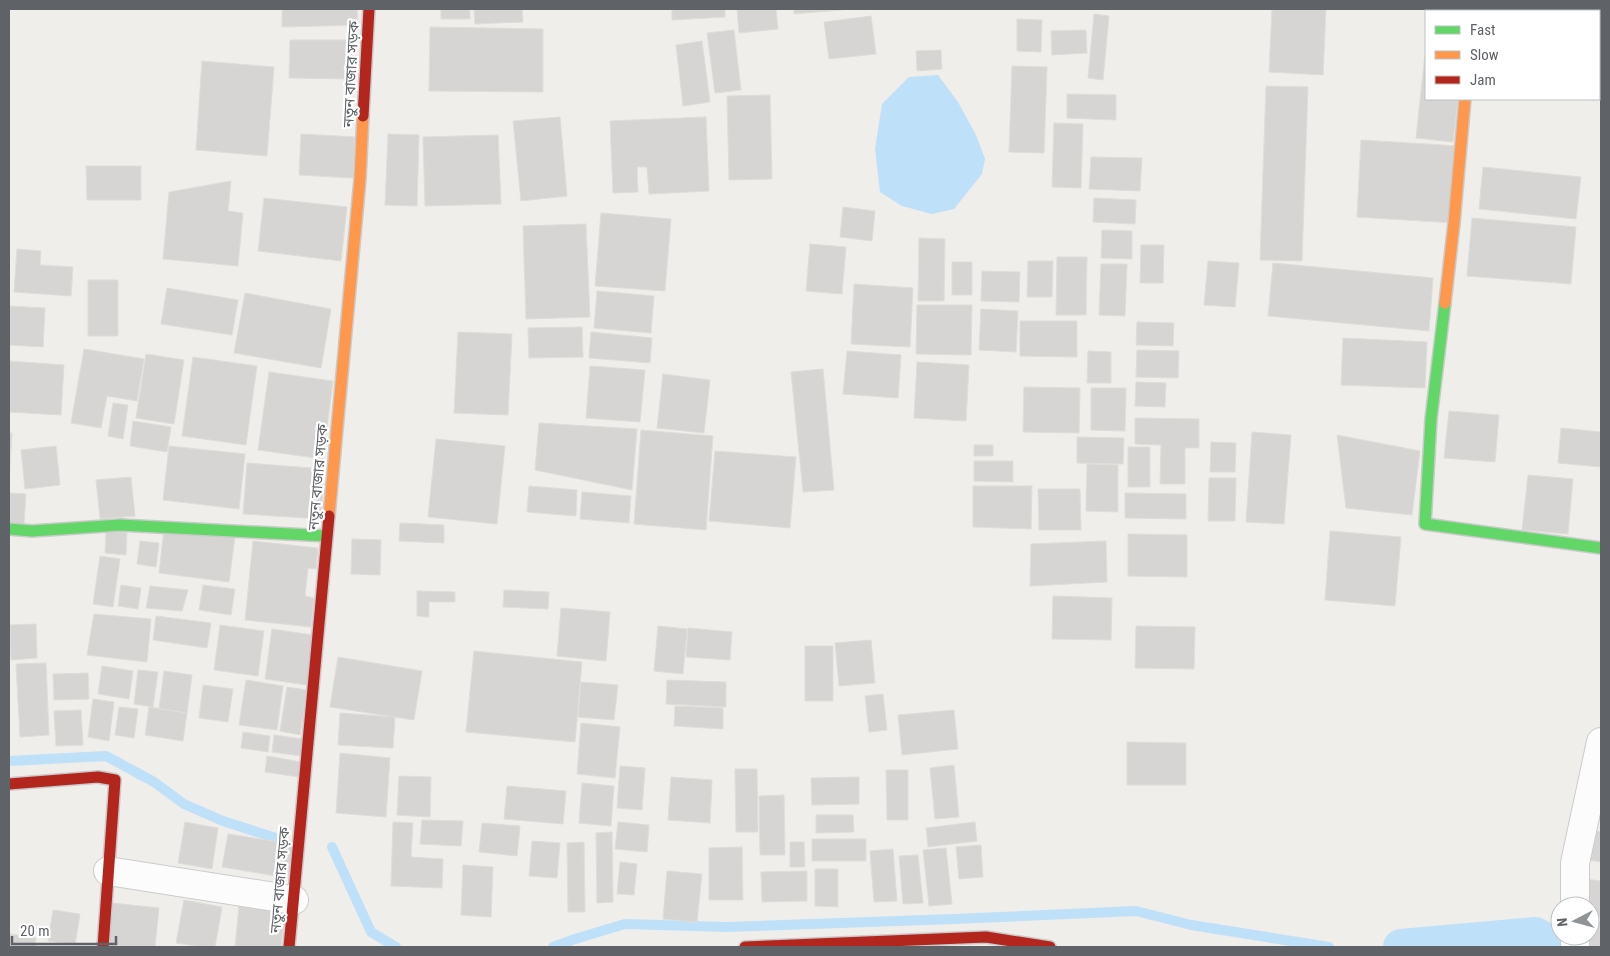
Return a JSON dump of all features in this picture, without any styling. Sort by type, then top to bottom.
[{"type":"street","name":"নতুন বাজার সড়ক","points":[[290,947],[360,179],[369,9]]},
{"type":"street","points":[[1465,100],[1454,223],[1432,418],[1425,524],[1601,548]]},
{"type":"street","points":[[9,529],[32,531],[120,525],[327,536]]},
{"type":"street","points":[[1575,896],[1574,863],[1601,742]]},
{"type":"street","points":[[9,784],[98,777],[115,780],[103,947]]},
{"type":"street","points":[[108,871],[294,900]]},
{"type":"street","points":[[745,947],[986,937],[1050,947]]},
{"type":"water","points":[[938,75],[958,102],[976,135],[985,159],[982,174],[954,209],[932,214],[902,206],[880,192],[875,149],[882,104],[909,77]]},
{"type":"building","points":[[282,9],[357,9],[358,25],[282,27]]},
{"type":"building","points":[[441,9],[470,9],[470,19],[441,19]]},
{"type":"building","points":[[474,9],[522,9],[523,22],[475,24]]},
{"type":"building","points":[[672,9],[725,9],[725,17],[672,20]]},
{"type":"building","points":[[737,9],[776,9],[778,29],[739,33]]},
{"type":"building","points":[[794,9],[852,9],[794,14]]},
{"type":"building","points":[[1272,9],[1326,9],[1323,75],[1269,72]]},
{"type":"building","points":[[1430,9],[1467,9],[1467,10]]},
{"type":"building","points":[[1512,9],[1587,9],[1587,10]]},
{"type":"building","points":[[1094,14],[1109,16],[1103,80],[1088,78]]},
{"type":"building","points":[[871,16],[876,54],[829,59],[824,22]]},
{"type":"building","points":[[1017,19],[1042,20],[1041,52],[1017,51]]},
{"type":"building","points":[[430,27],[543,29],[543,92],[429,91]]},
{"type":"building","points":[[734,30],[741,90],[715,93],[707,33]]},
{"type":"building","points":[[1086,30],[1087,53],[1052,55],[1051,31]]},
{"type":"building","points":[[290,40],[354,40],[353,79],[289,78]]},
{"type":"building","points":[[702,41],[710,102],[683,106],[676,45]]},
{"type":"building","points":[[941,50],[942,69],[917,71],[916,51]]},
{"type":"building","points":[[1425,53],[1425,100],[1458,100],[1453,142],[1416,138]]},
{"type":"building","points":[[202,61],[274,67],[267,156],[196,150]]},
{"type":"building","points":[[1012,66],[1047,67],[1044,153],[1009,152]]},
{"type":"building","points":[[1266,86],[1308,87],[1302,261],[1260,260]]},
{"type":"building","points":[[1067,94],[1116,95],[1116,120],[1067,118]]},
{"type":"building","points":[[770,95],[772,179],[729,180],[727,96]]},
{"type":"building","points":[[560,117],[567,196],[521,201],[513,121]]},
{"type":"building","points":[[706,117],[709,191],[649,194],[647,167],[637,167],[638,192],[613,193],[610,121]]},
{"type":"building","points":[[1054,123],[1083,124],[1081,188],[1052,187]]},
{"type":"building","points":[[301,134],[355,137],[353,178],[299,175]]},
{"type":"building","points":[[388,134],[419,135],[417,206],[385,205]]},
{"type":"building","points":[[498,135],[501,204],[425,206],[423,137]]},
{"type":"building","points":[[1361,140],[1459,146],[1454,223],[1357,217]]},
{"type":"building","points":[[1091,157],[1142,158],[1140,191],[1089,189]]},
{"type":"building","points":[[86,166],[141,166],[141,200],[87,200]]},
{"type":"building","points":[[1483,167],[1581,177],[1576,219],[1479,209]]},
{"type":"building","points":[[231,181],[228,211],[243,213],[238,266],[163,259],[169,192]]},
{"type":"building","points":[[264,198],[347,207],[341,261],[258,251]]},
{"type":"building","points":[[1094,198],[1136,200],[1135,224],[1093,222]]},
{"type":"building","points":[[843,207],[875,211],[872,241],[840,237]]},
{"type":"building","points":[[601,213],[671,219],[665,291],[595,286]]},
{"type":"building","points":[[1472,218],[1576,227],[1571,284],[1467,276]]},
{"type":"building","points":[[586,224],[590,317],[526,319],[523,226]]},
{"type":"building","points":[[1102,230],[1132,231],[1132,259],[1101,258]]},
{"type":"building","points":[[919,238],[945,239],[944,301],[918,301]]},
{"type":"building","points":[[810,244],[846,247],[842,294],[806,291]]},
{"type":"building","points":[[1141,245],[1164,245],[1163,283],[1140,283]]},
{"type":"building","points":[[17,249],[41,251],[40,265],[73,267],[71,296],[14,292]]},
{"type":"building","points":[[1057,257],[1087,257],[1086,315],[1056,315]]},
{"type":"building","points":[[1028,261],[1053,261],[1052,297],[1027,297]]},
{"type":"building","points":[[1208,261],[1239,263],[1235,307],[1204,305]]},
{"type":"building","points":[[952,262],[972,262],[972,295],[952,295]]},
{"type":"building","points":[[1273,263],[1433,278],[1429,331],[1268,316]]},
{"type":"building","points":[[1101,264],[1127,264],[1125,316],[1099,315]]},
{"type":"building","points":[[982,271],[1020,272],[1019,302],[981,301]]},
{"type":"building","points":[[88,280],[118,280],[118,336],[88,336]]},
{"type":"building","points":[[854,284],[913,288],[910,347],[851,344]]},
{"type":"building","points":[[167,288],[238,300],[232,335],[161,324]]},
{"type":"building","points":[[597,291],[654,296],[651,333],[594,328]]},
{"type":"building","points":[[245,293],[331,309],[321,368],[234,353]]},
{"type":"building","points":[[917,305],[972,305],[971,355],[916,354]]},
{"type":"building","points":[[9,306],[45,308],[43,347],[9,345]]},
{"type":"building","points":[[981,309],[1018,311],[1016,352],[979,350]]},
{"type":"building","points":[[1020,321],[1077,321],[1077,357],[1020,356]]},
{"type":"building","points":[[1137,322],[1174,323],[1173,346],[1136,345]]},
{"type":"building","points":[[582,327],[583,357],[529,358],[528,328]]},
{"type":"building","points":[[458,332],[512,334],[508,415],[454,413]]},
{"type":"building","points":[[591,332],[652,338],[650,363],[589,358]]},
{"type":"building","points":[[1343,338],[1427,342],[1425,388],[1341,385]]},
{"type":"building","points":[[84,349],[144,359],[137,401],[107,396],[101,428],[71,423]]},
{"type":"building","points":[[1137,350],[1179,351],[1178,378],[1136,377]]},
{"type":"building","points":[[847,351],[901,355],[898,398],[843,394]]},
{"type":"building","points":[[1088,351],[1111,352],[1111,383],[1087,383]]},
{"type":"building","points":[[146,354],[184,360],[174,424],[136,418]]},
{"type":"building","points":[[193,357],[257,366],[246,445],[182,436]]},
{"type":"building","points":[[9,361],[64,365],[61,415],[9,412]]},
{"type":"building","points":[[917,362],[969,365],[966,421],[914,418]]},
{"type":"building","points":[[590,366],[645,370],[640,422],[586,418]]},
{"type":"building","points":[[823,369],[834,490],[803,492],[791,372]]},
{"type":"building","points":[[269,372],[333,381],[323,459],[258,450]]},
{"type":"building","points":[[663,374],[710,380],[704,433],[657,428]]},
{"type":"building","points":[[1136,382],[1166,383],[1165,407],[1135,406]]},
{"type":"building","points":[[1024,387],[1080,388],[1079,433],[1023,432]]},
{"type":"building","points":[[1091,388],[1126,388],[1125,431],[1091,430]]},
{"type":"building","points":[[113,403],[128,405],[123,439],[108,436]]},
{"type":"building","points":[[1449,411],[1499,415],[1495,462],[1444,458]]},
{"type":"building","points":[[1135,418],[1199,419],[1199,448],[1185,448],[1185,484],[1160,484],[1161,445],[1135,444]]},
{"type":"building","points":[[133,421],[171,427],[167,452],[130,446]]},
{"type":"building","points":[[539,423],[637,429],[632,490],[535,470]]},
{"type":"building","points":[[1561,428],[1601,432],[1601,467],[1558,463]]},
{"type":"building","points":[[641,430],[713,436],[706,530],[634,524]]},
{"type":"building","points":[[1252,432],[1291,435],[1284,524],[1246,522]]},
{"type":"building","points":[[9,433],[12,433],[9,482]]},
{"type":"building","points":[[1337,435],[1420,451],[1412,515],[1346,508]]},
{"type":"building","points":[[1077,437],[1124,438],[1123,464],[1077,463]]},
{"type":"building","points":[[436,439],[505,446],[497,524],[428,517]]},
{"type":"building","points":[[1211,442],[1236,443],[1235,472],[1210,472]]},
{"type":"building","points":[[974,445],[993,445],[993,456],[974,456]]},
{"type":"building","points":[[56,446],[60,485],[25,489],[21,450]]},
{"type":"building","points":[[169,446],[245,454],[239,509],[163,500]]},
{"type":"building","points":[[1128,447],[1150,447],[1150,487],[1128,487]]},
{"type":"building","points":[[715,451],[796,457],[790,528],[709,521]]},
{"type":"building","points":[[974,461],[1013,461],[1013,482],[974,481]]},
{"type":"building","points":[[247,463],[324,469],[321,519],[243,514]]},
{"type":"building","points":[[1087,464],[1118,465],[1118,512],[1086,511]]},
{"type":"building","points":[[1528,475],[1573,479],[1568,534],[1522,530]]},
{"type":"building","points":[[131,477],[135,516],[100,519],[96,480]]},
{"type":"building","points":[[1209,478],[1236,478],[1235,521],[1208,521]]},
{"type":"building","points":[[529,486],[577,490],[576,516],[527,512]]},
{"type":"building","points":[[973,486],[1032,486],[1031,529],[973,527]]},
{"type":"building","points":[[1038,489],[1080,489],[1081,530],[1039,530]]},
{"type":"building","points":[[582,492],[631,496],[629,523],[580,519]]},
{"type":"building","points":[[9,493],[26,494],[24,524],[9,523]]},
{"type":"building","points":[[1125,493],[1186,494],[1186,519],[1125,518]]},
{"type":"building","points":[[400,523],[444,525],[444,543],[399,541]]},
{"type":"building","points":[[164,529],[235,537],[229,582],[159,573]]},
{"type":"building","points":[[106,531],[127,533],[126,555],[105,553]]},
{"type":"building","points":[[1330,531],[1401,537],[1395,606],[1325,600]]},
{"type":"building","points":[[1128,534],[1187,535],[1187,577],[1128,576]]},
{"type":"building","points":[[352,539],[381,540],[380,575],[351,574]]},
{"type":"building","points":[[140,541],[159,543],[156,567],[137,564]]},
{"type":"building","points":[[253,541],[318,548],[316,569],[308,568],[305,596],[314,598],[311,627],[245,620]]},
{"type":"building","points":[[1106,541],[1107,582],[1030,586],[1031,544]]},
{"type":"building","points":[[100,556],[120,559],[113,607],[93,604]]},
{"type":"building","points":[[121,585],[141,588],[138,609],[118,606]]},
{"type":"building","points":[[203,585],[235,589],[231,615],[199,610]]},
{"type":"building","points":[[150,586],[188,590],[182,611],[146,608]]},
{"type":"building","points":[[504,590],[549,592],[548,609],[503,607]]},
{"type":"building","points":[[417,591],[455,592],[455,602],[429,602],[429,617],[417,616]]},
{"type":"building","points":[[1053,596],[1112,598],[1111,640],[1052,639]]},
{"type":"building","points":[[561,608],[610,612],[606,661],[557,656]]},
{"type":"building","points":[[94,614],[151,619],[147,662],[87,655]]},
{"type":"building","points":[[156,616],[211,623],[207,648],[153,640]]},
{"type":"building","points":[[36,624],[37,658],[11,660],[10,625]]},
{"type":"building","points":[[220,625],[264,631],[258,676],[214,670]]},
{"type":"building","points":[[658,626],[687,629],[683,674],[654,671]]},
{"type":"building","points":[[1136,626],[1195,627],[1194,669],[1135,668]]},
{"type":"building","points":[[688,628],[732,632],[730,660],[686,657]]},
{"type":"building","points":[[272,629],[313,635],[307,685],[265,679]]},
{"type":"building","points":[[871,640],[875,683],[839,686],[835,643]]},
{"type":"building","points":[[805,646],[833,646],[833,701],[805,701]]},
{"type":"building","points":[[474,651],[582,662],[575,742],[466,732]]},
{"type":"building","points":[[338,657],[422,671],[414,720],[330,707]]},
{"type":"building","points":[[46,663],[49,735],[20,737],[16,664]]},
{"type":"building","points":[[102,666],[133,671],[129,699],[98,694]]},
{"type":"building","points":[[138,670],[158,672],[153,707],[134,704]]},
{"type":"building","points":[[164,671],[192,675],[187,713],[159,709]]},
{"type":"building","points":[[88,673],[89,699],[54,700],[53,674]]},
{"type":"building","points":[[246,680],[283,686],[277,730],[239,725]]},
{"type":"building","points":[[667,680],[726,682],[726,707],[666,704]]},
{"type":"building","points":[[581,682],[618,685],[614,720],[578,717]]},
{"type":"building","points":[[203,685],[233,689],[228,722],[199,718]]},
{"type":"building","points":[[287,687],[307,690],[300,735],[280,731]]},
{"type":"building","points":[[883,694],[887,730],[869,732],[865,696]]},
{"type":"building","points":[[93,699],[114,702],[109,741],[88,737]]},
{"type":"building","points":[[675,706],[723,708],[723,729],[674,726]]},
{"type":"building","points":[[119,707],[138,709],[134,738],[115,735]]},
{"type":"building","points":[[149,707],[187,713],[183,741],[145,735]]},
{"type":"building","points":[[81,710],[83,745],[56,746],[54,711]]},
{"type":"building","points":[[954,710],[958,749],[902,755],[898,715]]},
{"type":"building","points":[[340,713],[395,717],[393,748],[338,745]]},
{"type":"building","points":[[581,723],[620,727],[615,778],[577,774]]},
{"type":"building","points":[[243,732],[270,736],[268,752],[241,748]]},
{"type":"building","points":[[274,735],[303,739],[301,756],[272,752]]},
{"type":"building","points":[[1127,742],[1186,743],[1186,785],[1127,785]]},
{"type":"building","points":[[340,753],[390,758],[386,817],[336,813]]},
{"type":"building","points":[[267,756],[301,762],[299,777],[265,772]]},
{"type":"building","points":[[954,765],[959,817],[935,819],[930,768]]},
{"type":"building","points":[[620,766],[645,768],[642,810],[617,808]]},
{"type":"building","points":[[735,769],[757,769],[758,832],[736,832]]},
{"type":"building","points":[[886,770],[908,770],[908,820],[887,820]]},
{"type":"building","points":[[399,776],[431,777],[430,817],[397,815]]},
{"type":"building","points":[[671,777],[712,780],[710,823],[668,820]]},
{"type":"building","points":[[859,777],[859,804],[812,805],[811,778]]},
{"type":"building","points":[[582,783],[614,786],[611,826],[579,823]]},
{"type":"building","points":[[507,786],[566,791],[563,824],[504,819]]},
{"type":"building","points":[[784,795],[785,855],[760,855],[759,796]]},
{"type":"building","points":[[816,815],[853,815],[854,832],[816,833]]},
{"type":"building","points":[[422,820],[463,821],[461,846],[420,844]]},
{"type":"building","points":[[185,822],[218,828],[212,869],[178,863]]},
{"type":"building","points":[[393,822],[413,823],[411,857],[443,859],[442,888],[391,886]]},
{"type":"building","points":[[618,822],[649,825],[647,852],[615,849]]},
{"type":"building","points":[[975,822],[977,841],[928,847],[926,828]]},
{"type":"building","points":[[482,823],[520,826],[517,856],[479,852]]},
{"type":"building","points":[[1588,829],[1601,832],[1601,862],[1583,859]]},
{"type":"building","points":[[612,832],[613,902],[597,903],[596,833]]},
{"type":"building","points":[[228,834],[293,844],[288,878],[222,867]]},
{"type":"building","points":[[812,839],[866,839],[866,861],[812,861]]},
{"type":"building","points":[[532,841],[560,843],[557,878],[529,876]]},
{"type":"building","points":[[584,842],[585,912],[568,912],[567,843]]},
{"type":"building","points":[[790,842],[804,842],[805,867],[790,867]]},
{"type":"building","points":[[981,845],[983,877],[959,879],[956,847]]},
{"type":"building","points":[[742,847],[743,900],[709,900],[709,848]]},
{"type":"building","points":[[946,848],[952,904],[929,906],[923,850]]},
{"type":"building","points":[[893,849],[897,901],[874,902],[870,851]]},
{"type":"building","points":[[918,855],[923,903],[903,904],[899,856]]},
{"type":"building","points":[[620,862],[637,864],[634,895],[617,894]]},
{"type":"building","points":[[463,865],[493,867],[491,917],[461,915]]},
{"type":"building","points":[[815,869],[838,869],[838,907],[815,906]]},
{"type":"building","points":[[667,871],[702,874],[697,922],[663,919]]},
{"type":"building","points":[[807,871],[807,901],[762,902],[761,872]]},
{"type":"building","points":[[1585,879],[1601,881],[1601,917],[1600,896],[1583,896]]},
{"type":"building","points":[[184,900],[222,907],[215,947],[176,943]]},
{"type":"building","points":[[113,903],[159,908],[155,947],[109,945]]},
{"type":"building","points":[[239,906],[285,911],[281,947],[235,947]]},
{"type":"building","points":[[53,910],[80,914],[75,945],[48,941]]},
{"type":"building","points":[[1601,922],[1601,947],[1582,947],[1600,946]]},
{"type":"building","points":[[10,934],[36,938],[35,947],[9,947]]},
{"type":"waterway","points":[[9,761],[106,756],[154,782],[184,804],[223,821],[282,840]]},
{"type":"waterway","points":[[332,847],[371,932],[396,947]]},
{"type":"waterway","points":[[553,947],[625,924],[727,927],[1136,911],[1191,925],[1329,947]]},
{"type":"waterway","points":[[1401,947],[1535,935],[1558,947]]},
{"type":"traffic: fast","points":[[1445,303],[1431,419],[1425,524],[1601,548]]},
{"type":"traffic: fast","points":[[9,529],[32,531],[120,525],[327,536]]},
{"type":"traffic: slow","points":[[1445,303],[1465,100]]},
{"type":"traffic: slow","points":[[329,516],[360,179],[363,116]]},
{"type":"traffic: jam","points":[[363,116],[369,9]]},
{"type":"traffic: jam","points":[[289,947],[329,516]]},
{"type":"traffic: jam","points":[[9,784],[98,777],[115,780],[103,947]]},
{"type":"traffic: jam","points":[[745,947],[986,937],[1050,947]]}]
